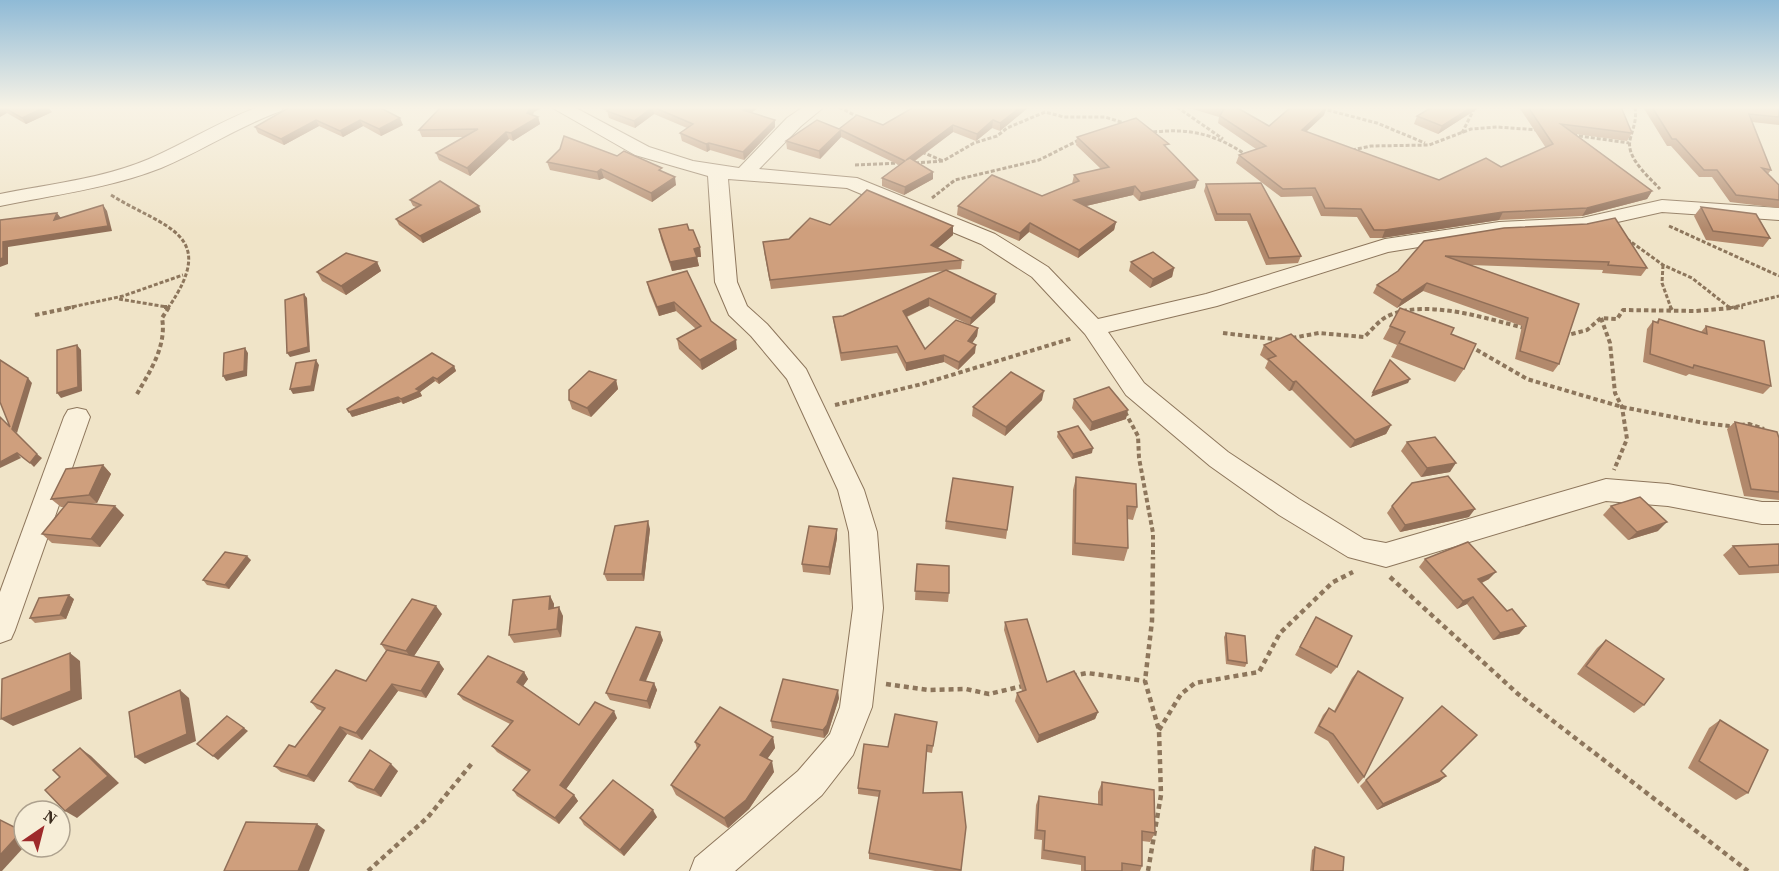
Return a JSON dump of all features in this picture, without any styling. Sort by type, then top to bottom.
[{"type":"street","points":[[0,200],[117,177],[156,163],[186,148]]},
{"type":"street","points":[[636,148],[689,166],[718,172],[746,172],[850,182],[988,239],[1040,272],[1093,328],[1135,389],[1219,459],[1289,507],[1358,549],[1380,559],[1606,490],[1668,495],[1762,513],[1779,513]]},
{"type":"street","points":[[746,172],[769,148]]},
{"type":"street","points":[[708,871],[810,783],[842,744],[856,707],[861,681],[868,608],[863,532],[851,490],[797,375],[759,330],[737,310],[726,282],[718,172]]},
{"type":"street","points":[[1093,328],[1209,301],[1385,246],[1499,228],[1582,224],[1662,206],[1779,214]]},
{"type":"street","points":[[0,630],[30,552],[76,417]]},
{"type":"path","points":[[913,148],[944,162]]},
{"type":"path","points":[[850,182],[859,180],[854,171],[855,163],[870,161],[927,164],[944,162],[967,148]]},
{"type":"path","points":[[930,200],[954,178],[1021,166],[1062,148]]},
{"type":"path","points":[[1236,148],[1251,158]]},
{"type":"path","points":[[1348,151],[1363,148]]},
{"type":"path","points":[[1630,148],[1634,159],[1664,196],[1662,206]]},
{"type":"path","points":[[93,182],[124,204],[171,225],[182,233],[188,243],[189,257],[184,275],[176,296],[166,307],[162,318],[165,325],[159,348],[137,394]]},
{"type":"path","points":[[1639,212],[1779,276]]},
{"type":"path","points":[[1603,219],[1663,266],[1692,278],[1731,308]]},
{"type":"path","points":[[1663,266],[1661,274],[1663,290],[1672,311]]},
{"type":"path","points":[[35,315],[112,298],[184,275]]},
{"type":"path","points":[[1560,337],[1587,330],[1601,318],[1617,319],[1623,310],[1672,311],[1742,308],[1779,296]]},
{"type":"path","points":[[112,298],[166,307]]},
{"type":"path","points":[[1421,311],[1427,318]]},
{"type":"path","points":[[1223,333],[1285,340],[1319,333],[1337,333],[1358,338],[1364,337],[1377,323],[1391,315],[1421,311],[1473,315],[1533,330]]},
{"type":"path","points":[[1601,318],[1610,343],[1615,393],[1622,407],[1627,439],[1606,490]]},
{"type":"path","points":[[814,410],[1013,358],[1076,337],[1093,328]]},
{"type":"path","points":[[1466,344],[1527,379],[1622,407],[1704,423],[1729,426],[1749,424],[1766,430],[1772,435]]},
{"type":"path","points":[[1125,411],[1138,436],[1141,469],[1153,532],[1152,621],[1145,681],[1159,730],[1161,795],[1148,871]]},
{"type":"path","points":[[1159,730],[1181,694],[1195,683],[1259,672],[1280,633],[1333,582],[1380,559],[1518,694],[1748,871]]},
{"type":"path","points":[[1065,677],[1087,673],[1145,681]]},
{"type":"path","points":[[861,681],[928,690],[966,689],[989,694],[1032,684]]},
{"type":"path","points":[[368,871],[428,817],[473,762]]},
{"type":"building","points":[[445,148],[489,148],[467,168],[436,153]]},
{"type":"building","points":[[595,148],[617,156],[624,151],[662,168],[659,170],[675,177],[651,193],[601,169],[597,172],[547,162],[560,149]]},
{"type":"building","points":[[727,148],[747,148],[743,152]]},
{"type":"building","points":[[808,148],[823,148],[819,151]]},
{"type":"building","points":[[877,148],[923,148],[906,160],[910,158],[933,172],[905,187],[882,178],[905,161]]},
{"type":"building","points":[[1088,148],[1167,148],[1198,180],[1141,193],[1135,186],[1074,200],[1116,222],[1079,250],[1030,223],[1020,233],[958,206],[992,175],[1042,196],[1079,181],[1074,175],[1109,167]]},
{"type":"building","points":[[1261,148],[1350,148],[1439,180],[1486,158],[1501,167],[1545,148],[1593,148],[1652,191],[1587,208],[1503,212],[1374,230],[1361,209],[1325,208],[1315,188],[1283,189],[1239,155]]},
{"type":"building","points":[[1684,148],[1762,148],[1771,170],[1762,168],[1779,185],[1779,200],[1736,195],[1717,170],[1704,170]]},
{"type":"building","points":[[440,181],[479,206],[420,236],[396,219],[421,205],[410,200]]},
{"type":"building","points":[[1261,183],[1301,256],[1269,258],[1250,214],[1217,214],[1206,184]]},
{"type":"building","points":[[867,190],[953,226],[931,245],[962,260],[770,280],[763,242],[789,239],[810,218],[830,225]]},
{"type":"building","points":[[103,205],[108,226],[3,242],[3,258],[0,259],[0,220],[57,213],[54,220]]},
{"type":"building","points":[[1701,207],[1756,214],[1770,238],[1713,231]]},
{"type":"building","points":[[1615,218],[1647,268],[1608,265],[1609,262],[1445,256],[1579,304],[1559,364],[1520,351],[1528,318],[1427,283],[1402,300],[1377,285],[1398,271],[1424,241],[1504,228],[1587,224]]},
{"type":"building","points":[[687,224],[689,230],[693,230],[700,247],[694,249],[697,257],[670,262],[659,229]]},
{"type":"building","points":[[1153,252],[1174,268],[1153,279],[1131,262]]},
{"type":"building","points":[[346,253],[377,262],[341,286],[317,272]]},
{"type":"building","points":[[946,270],[996,294],[971,318],[929,298],[903,311],[925,349],[956,320],[978,328],[968,341],[976,345],[959,362],[944,355],[906,363],[897,346],[841,353],[833,317],[843,316]]},
{"type":"building","points":[[687,271],[711,321],[736,340],[700,360],[677,339],[701,326],[674,302],[657,307],[647,282]]},
{"type":"building","points":[[304,294],[308,347],[287,353],[285,300]]},
{"type":"building","points":[[1400,308],[1454,328],[1451,334],[1476,344],[1464,369],[1399,343],[1405,332],[1390,326]]},
{"type":"building","points":[[1659,319],[1707,334],[1706,326],[1764,341],[1771,386],[1694,365],[1693,368],[1650,354],[1653,321],[1658,323]]},
{"type":"building","points":[[1291,334],[1391,425],[1355,440],[1296,381],[1293,382],[1268,359],[1276,356],[1264,345]]},
{"type":"building","points":[[77,345],[78,387],[57,393],[57,350]]},
{"type":"building","points":[[245,348],[244,371],[223,376],[224,353]]},
{"type":"building","points":[[432,353],[454,366],[437,379],[433,377],[416,389],[420,391],[401,399],[398,397],[349,412],[347,409]]},
{"type":"building","points":[[0,360],[28,378],[12,429],[37,454],[30,463],[17,453],[0,462],[0,417],[10,427],[0,402]]},
{"type":"building","points":[[316,360],[311,386],[290,389],[296,363]]},
{"type":"building","points":[[1390,360],[1410,379],[1373,392]]},
{"type":"building","points":[[589,371],[616,380],[587,408],[569,400],[569,390]]},
{"type":"building","points":[[1011,372],[1044,391],[1006,427],[973,407]]},
{"type":"building","points":[[1109,387],[1128,410],[1092,422],[1074,399]]},
{"type":"building","points":[[1735,422],[1777,432],[1779,492],[1751,489]]},
{"type":"building","points":[[1078,426],[1093,448],[1073,454],[1058,432]]},
{"type":"building","points":[[1435,437],[1456,463],[1427,468],[1407,442]]},
{"type":"building","points":[[103,465],[89,495],[51,499],[66,469]]},
{"type":"building","points":[[1448,476],[1475,509],[1405,525],[1392,506],[1412,483]]},
{"type":"building","points":[[1076,477],[1136,484],[1137,507],[1127,506],[1128,548],[1075,543]]},
{"type":"building","points":[[953,478],[1013,487],[1007,530],[946,521]]},
{"type":"building","points":[[1640,497],[1667,522],[1637,532],[1611,506]]},
{"type":"building","points":[[68,502],[115,506],[91,539],[42,534]]},
{"type":"building","points":[[648,521],[642,574],[604,574],[615,526]]},
{"type":"building","points":[[809,526],[837,529],[829,567],[802,564]]},
{"type":"building","points":[[1468,542],[1496,572],[1478,579],[1507,611],[1512,609],[1526,626],[1500,633],[1473,597],[1463,601],[1425,559]]},
{"type":"building","points":[[1779,544],[1779,565],[1749,567],[1733,546]]},
{"type":"building","points":[[225,552],[247,556],[225,585],[203,580]]},
{"type":"building","points":[[917,564],[949,566],[949,593],[915,591]]},
{"type":"building","points":[[69,595],[60,615],[30,618],[39,598]]},
{"type":"building","points":[[550,596],[549,609],[559,607],[557,629],[509,635],[513,600]]},
{"type":"building","points":[[412,599],[436,606],[406,651],[381,644]]},
{"type":"building","points":[[1316,617],[1352,636],[1337,667],[1300,647]]},
{"type":"building","points":[[1027,619],[1047,682],[1074,671],[1098,712],[1039,735],[1017,693],[1026,690],[1005,622]]},
{"type":"building","points":[[636,627],[660,632],[640,680],[654,683],[647,701],[606,693]]},
{"type":"building","points":[[1226,633],[1245,636],[1247,663],[1228,660]]},
{"type":"building","points":[[1606,640],[1664,679],[1644,705],[1586,666]]},
{"type":"building","points":[[387,650],[439,662],[421,691],[392,684],[356,733],[340,727],[307,776],[274,766],[289,745],[295,747],[325,708],[311,702],[336,670],[366,681]]},
{"type":"building","points":[[70,653],[71,691],[1,719],[2,679]]},
{"type":"building","points":[[488,656],[524,672],[517,682],[579,725],[595,702],[614,711],[560,785],[574,795],[555,818],[513,790],[530,770],[492,746],[513,721],[458,694]]},
{"type":"building","points":[[1358,671],[1403,698],[1364,777],[1333,734],[1319,726],[1329,708],[1335,712]]},
{"type":"building","points":[[783,679],[838,690],[827,725],[823,730],[771,721]]},
{"type":"building","points":[[180,690],[187,734],[135,757],[129,712]]},
{"type":"building","points":[[1442,706],[1477,735],[1441,771],[1446,776],[1383,804],[1366,780]]},
{"type":"building","points":[[720,707],[773,737],[760,755],[772,761],[746,800],[724,818],[671,785],[700,745],[695,742]]},
{"type":"building","points":[[895,714],[937,722],[933,746],[927,745],[923,793],[962,792],[966,827],[961,870],[869,853],[880,791],[858,788],[864,744],[888,747]]},
{"type":"building","points":[[227,716],[244,728],[213,756],[197,744]]},
{"type":"building","points":[[1720,720],[1768,750],[1748,793],[1699,761]]},
{"type":"building","points":[[80,748],[108,776],[72,805],[72,799],[54,799],[45,790],[60,777],[53,770]]},
{"type":"building","points":[[370,750],[391,764],[374,790],[349,781]]},
{"type":"building","points":[[613,780],[653,810],[620,850],[580,818]]},
{"type":"building","points":[[1102,782],[1154,790],[1155,833],[1142,831],[1142,866],[1122,863],[1122,871],[1085,871],[1085,857],[1044,850],[1045,831],[1037,830],[1039,796],[1102,805]]},
{"type":"building","points":[[0,820],[12,826],[12,842],[0,855]]},
{"type":"building","points":[[246,822],[317,824],[298,871],[224,871]]},
{"type":"building","points":[[1315,847],[1344,857],[1343,871],[1313,871]]}]
